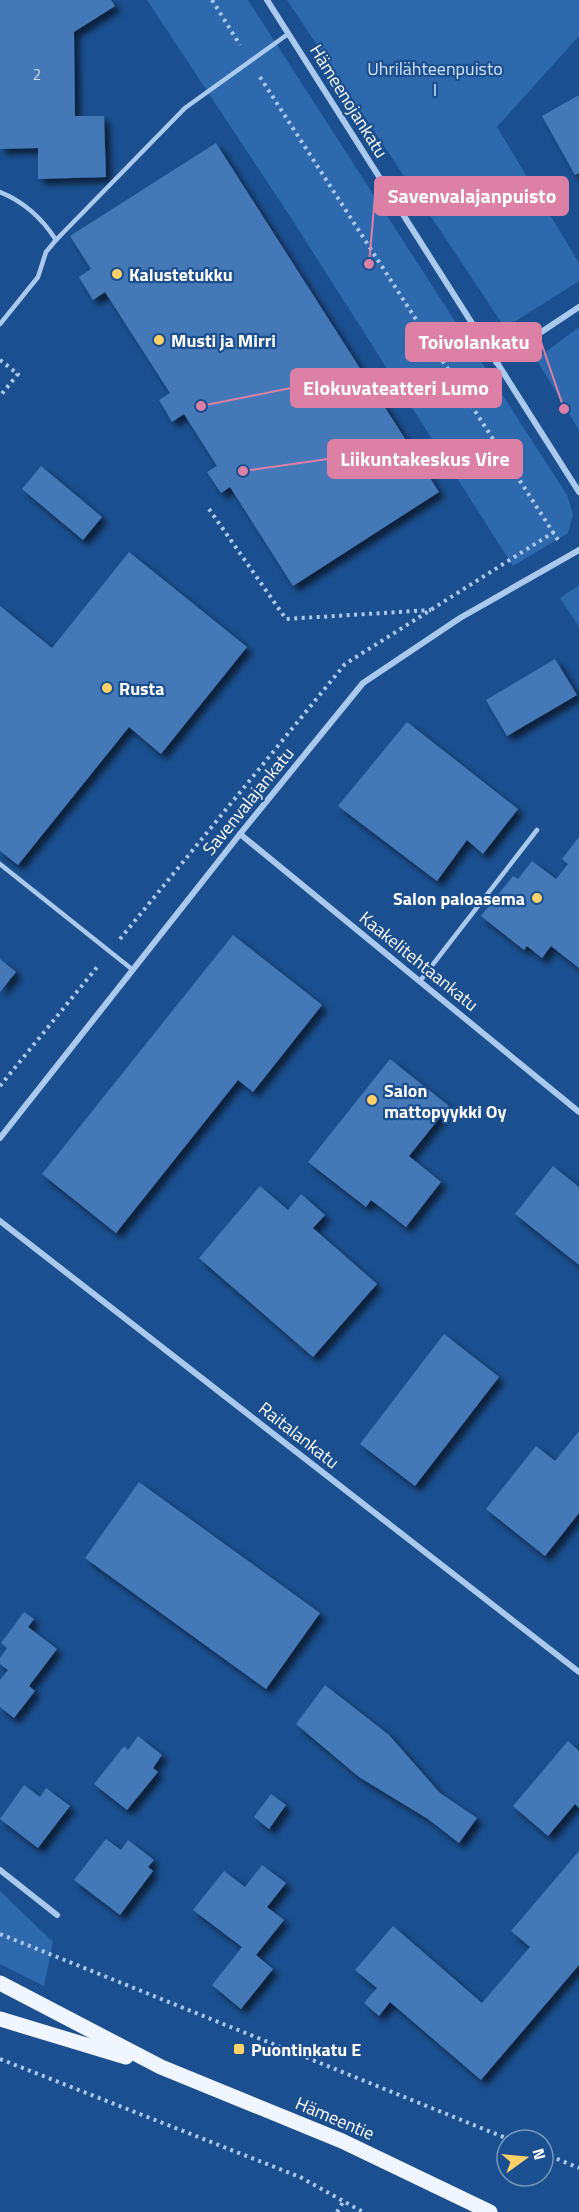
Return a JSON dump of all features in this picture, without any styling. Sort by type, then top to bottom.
[{"type":"main road","name":"Hämeentie","points":[[0,1983],[161,2067],[342,2141],[490,2212]]},
{"type":"main road","name":"Hämeentie","points":[[0,2019],[161,2067]]},
{"type":"street","name":"Hämeenojankatu","points":[[267,0],[579,492]]},
{"type":"street","points":[[496,362],[579,307]]},
{"type":"street","name":"Savenvalajankatu","points":[[0,1138],[240,834],[363,683],[460,618],[579,550]]},
{"type":"street","name":"Kaakelitehtaankatu","points":[[240,834],[579,1112]]},
{"type":"street","name":"Raitalankatu","points":[[0,1221],[579,1672]]},
{"type":"street","points":[[0,1870],[57,1915]]},
{"type":"lane","points":[[0,324],[38,277],[46,252],[56,240],[185,108],[288,34]]},
{"type":"lane","points":[[0,192],[34,212],[56,240]]},
{"type":"lane","points":[[420,981],[537,830]]},
{"type":"lane","points":[[0,864],[133,970]]},
{"type":"path","points":[[212,0],[568,557]]},
{"type":"path","points":[[0,360],[18,374],[0,396]]},
{"type":"path","points":[[209,509],[286,619],[432,610]]},
{"type":"path","points":[[0,1934],[495,2134]]},
{"type":"path","points":[[0,2059],[300,2177],[363,2212]]},
{"type":"path","points":[[555,2158],[579,2168]]},
{"type":"path","points":[[337,2212],[343,2202]]},
{"type":"green space","points":[[147,0],[248,0],[567,495],[573,514],[568,533],[513,566],[293,221]]},
{"type":"green space","name":"Uhrilähteenpuisto I","points":[[287,0],[579,0],[579,36],[497,127],[579,263],[579,281],[505,328]]},
{"type":"green space","points":[[579,327],[579,430],[536,359]]},
{"type":"green space","points":[[579,585],[579,627],[560,598]]},
{"type":"green space","points":[[0,1891],[53,1942],[44,1986],[0,1964]]},
{"type":"building","points":[[0,0],[111,0],[115,6],[74,32],[75,116],[104,116],[106,177],[38,179],[38,148],[0,149]]},
{"type":"building","points":[[579,95],[579,173],[575,175],[542,116]]},
{"type":"building","points":[[216,143],[439,492],[293,586],[230,487],[221,493],[207,472],[217,466],[184,414],[172,422],[159,400],[170,393],[105,292],[93,300],[79,277],[91,269],[70,236]]},
{"type":"building","points":[[41,466],[102,517],[83,540],[22,489]]},
{"type":"building","name":"Rusta","points":[[129,552],[247,647],[161,754],[129,727],[18,865],[0,851],[0,606],[52,648]]},
{"type":"building","points":[[555,659],[577,695],[507,736],[486,700]]},
{"type":"building","points":[[407,722],[518,809],[483,854],[467,840],[437,881],[338,806]]},
{"type":"building","name":"Salon paloasema","points":[[579,837],[579,968],[551,946],[542,958],[527,946],[524,950],[481,916],[513,876],[518,879],[532,861],[556,879],[568,864],[562,859]]},
{"type":"building","points":[[233,935],[322,1005],[253,1092],[238,1080],[116,1233],[42,1174]]},
{"type":"building","points":[[0,959],[16,972],[0,992]]},
{"type":"building","points":[[390,1059],[449,1106],[409,1156],[441,1182],[406,1227],[371,1200],[366,1207],[308,1162]]},
{"type":"building","points":[[553,1166],[579,1187],[579,1265],[515,1214]]},
{"type":"building","points":[[260,1186],[288,1210],[301,1194],[325,1215],[313,1228],[377,1284],[313,1357],[199,1258]]},
{"type":"building","points":[[444,1334],[499,1377],[415,1486],[360,1444]]},
{"type":"building","points":[[579,1431],[579,1513],[545,1556],[486,1509],[536,1446],[555,1461]]},
{"type":"building","points":[[139,1482],[320,1613],[266,1689],[85,1558]]},
{"type":"building","points":[[24,1612],[34,1619],[28,1627],[57,1649],[29,1686],[35,1691],[14,1718],[0,1707],[0,1680],[8,1670],[0,1664],[0,1658],[7,1648],[1,1643]]},
{"type":"building","points":[[325,1685],[389,1735],[440,1793],[477,1818],[459,1843],[428,1819],[359,1777],[296,1724]]},
{"type":"building","points":[[138,1736],[162,1755],[153,1768],[158,1772],[127,1810],[94,1784],[124,1746],[128,1750]]},
{"type":"building","points":[[568,1741],[579,1751],[579,1808],[575,1804],[548,1836],[513,1806]]},
{"type":"building","points":[[24,1785],[40,1797],[46,1788],[70,1806],[38,1848],[0,1819]]},
{"type":"building","points":[[271,1794],[286,1805],[269,1829],[254,1817]]},
{"type":"building","points":[[106,1839],[121,1850],[128,1840],[154,1860],[148,1867],[153,1871],[120,1915],[74,1880]]},
{"type":"building","points":[[579,1851],[579,1965],[481,2080],[390,2002],[379,2016],[364,2003],[377,1988],[355,1970],[393,1926],[482,2003],[530,1947],[511,1931]]},
{"type":"building","points":[[262,1865],[286,1883],[267,1907],[284,1920],[256,1955],[273,1969],[241,2009],[212,1985],[242,1947],[193,1910],[224,1871],[245,1887]]},
{"type":"place","name":"Savenvalajanpuisto","points":[[369,264]]},
{"type":"place","name":"Kalustetukku","points":[[117,274]]},
{"type":"place","name":"Musti ja Mirri","points":[[159,340]]},
{"type":"place","name":"Elokuvateatteri Lumo","points":[[201,406]]},
{"type":"place","name":"Toivolankatu","points":[[564,409]]},
{"type":"place","name":"Liikuntakeskus Vire","points":[[243,471]]},
{"type":"place","name":"Rusta","points":[[107,688]]},
{"type":"place","name":"Salon paloasema","points":[[537,898]]},
{"type":"place","name":"Salon mattopyykki Oy","points":[[372,1100]]},
{"type":"place","name":"Puontinkatu E","points":[[239,2049]]}]
